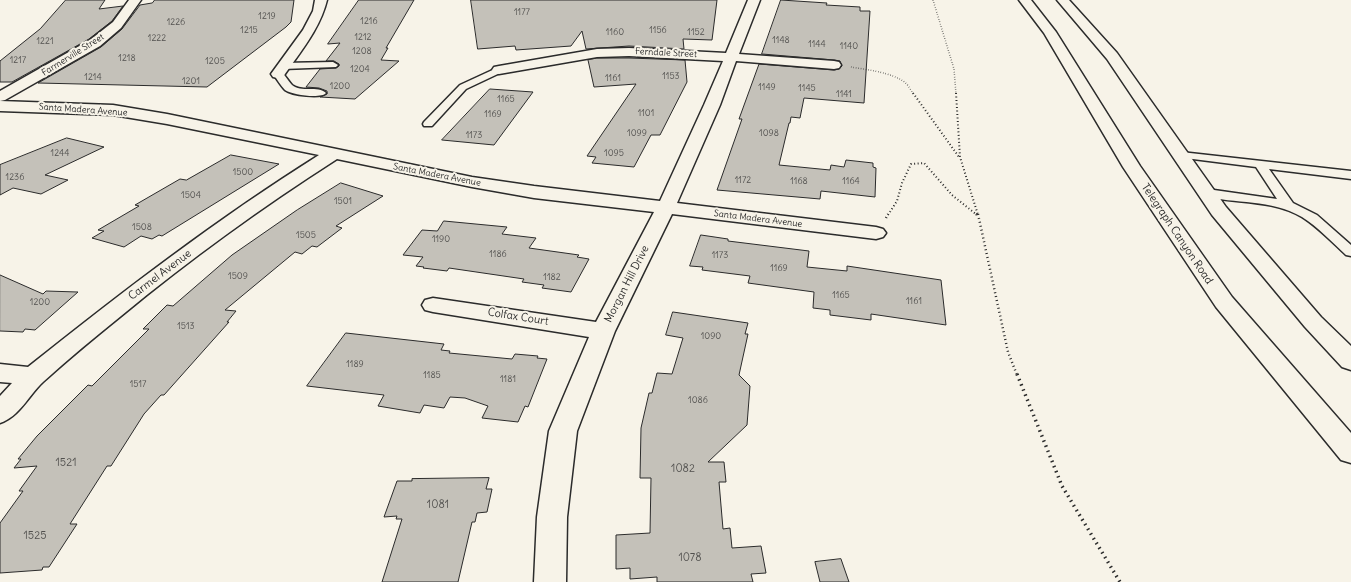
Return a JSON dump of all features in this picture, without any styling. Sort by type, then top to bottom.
[{"type":"street","name":"Farmerville Street","points":[[0,97],[95,43],[117,25],[135,0]]},
{"type":"street","points":[[280,70],[305,37],[320,7],[321,0]]},
{"type":"street","name":"Morgan Hill Drive","points":[[550,582],[552,517],[563,431],[603,331],[666,208],[712,105],[754,0]]},
{"type":"street","name":"Telegraph Canyon Road","points":[[1025,0],[1050,32],[1132,167],[1224,302],[1351,452]]},
{"type":"street","points":[[1063,0],[1112,56],[1219,211],[1313,322],[1351,361]]},
{"type":"street","name":"Ferndale Street","points":[[499,70],[597,53],[629,52],[731,57],[834,65]]},
{"type":"street","name":"Santa Madera Avenue","points":[[0,106],[113,110],[167,119],[472,182],[534,192],[876,233]]},
{"type":"street","name":"Carmel Avenue","points":[[0,413],[33,377],[114,310],[185,256],[287,184],[333,154]]},
{"type":"street","name":"Colfax Court","points":[[433,305],[603,331]]},
{"type":"street","points":[[0,373],[33,377]]},
{"type":"lane","points":[[321,92],[303,92],[289,88],[280,70],[333,65]]},
{"type":"lane","points":[[428,124],[463,87],[499,70]]},
{"type":"lane","points":[[1181,155],[1351,175]]},
{"type":"lane","points":[[1259,163],[1288,206]]},
{"type":"lane","points":[[1207,194],[1288,206],[1306,214],[1351,252]]},
{"type":"path","points":[[933,0],[954,68],[960,158],[979,217],[1008,352],[1062,486],[1120,582]]},
{"type":"path","points":[[834,65],[871,70],[893,76],[905,82],[960,158]]},
{"type":"path","points":[[876,233],[897,201],[902,183],[911,164],[924,163],[952,195],[979,217]]},
{"type":"building","points":[[66,0],[105,0],[99,9],[123,6],[112,21],[89,39],[12,82],[0,82],[0,61],[40,29]]},
{"type":"building","points":[[155,0],[294,0],[291,22],[286,27],[207,87],[38,83],[101,47],[122,29],[140,5],[152,3]]},
{"type":"building","points":[[359,0],[414,0],[386,48],[388,48],[381,60],[399,61],[355,99],[320,97],[327,94],[327,91],[319,88],[306,87],[320,69],[336,68],[339,66],[339,64],[334,61],[326,61],[340,43],[328,44]]},
{"type":"building","points":[[471,0],[717,0],[712,40],[683,39],[684,49],[629,46],[586,49],[582,31],[571,46],[516,50],[515,46],[478,49]]},
{"type":"building","points":[[781,0],[860,7],[860,11],[870,11],[864,103],[804,98],[800,118],[791,117],[779,165],[830,170],[831,165],[844,167],[846,160],[873,163],[873,167],[876,168],[875,197],[821,191],[820,199],[717,190],[742,119],[739,119],[759,64],[834,70],[839,69],[842,66],[840,61],[834,60],[762,54]]},
{"type":"building","points":[[597,58],[685,60],[687,82],[660,135],[651,135],[634,167],[592,163],[596,157],[587,156],[636,84],[594,87],[588,60]]},
{"type":"building","points":[[490,89],[533,92],[494,145],[442,140]]},
{"type":"building","points":[[67,138],[104,147],[45,175],[68,180],[41,194],[13,188],[0,195],[0,165]]},
{"type":"building","points":[[231,155],[279,164],[162,236],[159,235],[152,239],[141,236],[124,247],[92,238],[104,231],[98,230],[139,206],[135,205],[180,179],[186,180]]},
{"type":"building","points":[[341,183],[383,196],[336,226],[342,228],[317,247],[312,246],[302,254],[295,252],[225,310],[236,311],[227,322],[229,322],[164,395],[161,395],[144,414],[111,466],[107,466],[70,524],[77,524],[49,567],[43,567],[42,570],[0,573],[0,523],[23,491],[19,491],[37,466],[14,468],[21,459],[18,459],[37,436],[88,385],[92,386],[149,329],[143,329],[167,305],[173,306],[232,255],[297,210]]},
{"type":"building","points":[[444,221],[507,227],[502,234],[536,238],[529,248],[579,255],[577,257],[589,259],[571,292],[542,288],[544,285],[522,282],[524,279],[449,268],[447,271],[423,268],[424,267],[416,266],[423,257],[403,255],[422,230],[437,231]]},
{"type":"building","points":[[701,235],[728,239],[728,241],[809,251],[807,267],[847,271],[847,266],[941,280],[946,325],[871,314],[871,320],[830,315],[830,310],[813,308],[814,292],[748,283],[750,276],[702,270],[703,267],[690,266]]},
{"type":"building","points":[[0,275],[43,294],[46,291],[78,292],[35,330],[25,329],[23,332],[0,331]]},
{"type":"building","points":[[673,312],[748,323],[745,334],[748,334],[739,375],[750,386],[747,425],[708,462],[724,462],[726,482],[719,482],[723,529],[730,528],[732,548],[761,546],[766,573],[751,574],[753,582],[657,582],[657,577],[630,579],[630,568],[616,569],[616,535],[650,533],[651,478],[640,478],[641,428],[649,393],[652,393],[657,373],[672,374],[683,338],[666,335]]},
{"type":"building","points":[[346,333],[444,344],[441,350],[450,351],[449,353],[512,359],[515,354],[538,356],[537,358],[547,359],[528,407],[525,406],[518,422],[482,418],[488,406],[465,398],[450,397],[444,408],[424,405],[420,413],[378,406],[384,395],[307,386]]},
{"type":"building","points":[[489,478],[486,489],[492,489],[487,512],[477,513],[475,522],[472,522],[458,582],[382,582],[402,519],[396,519],[397,516],[384,517],[397,481],[412,481],[412,479]]},
{"type":"building","points":[[841,559],[849,582],[820,582],[815,562]]}]
